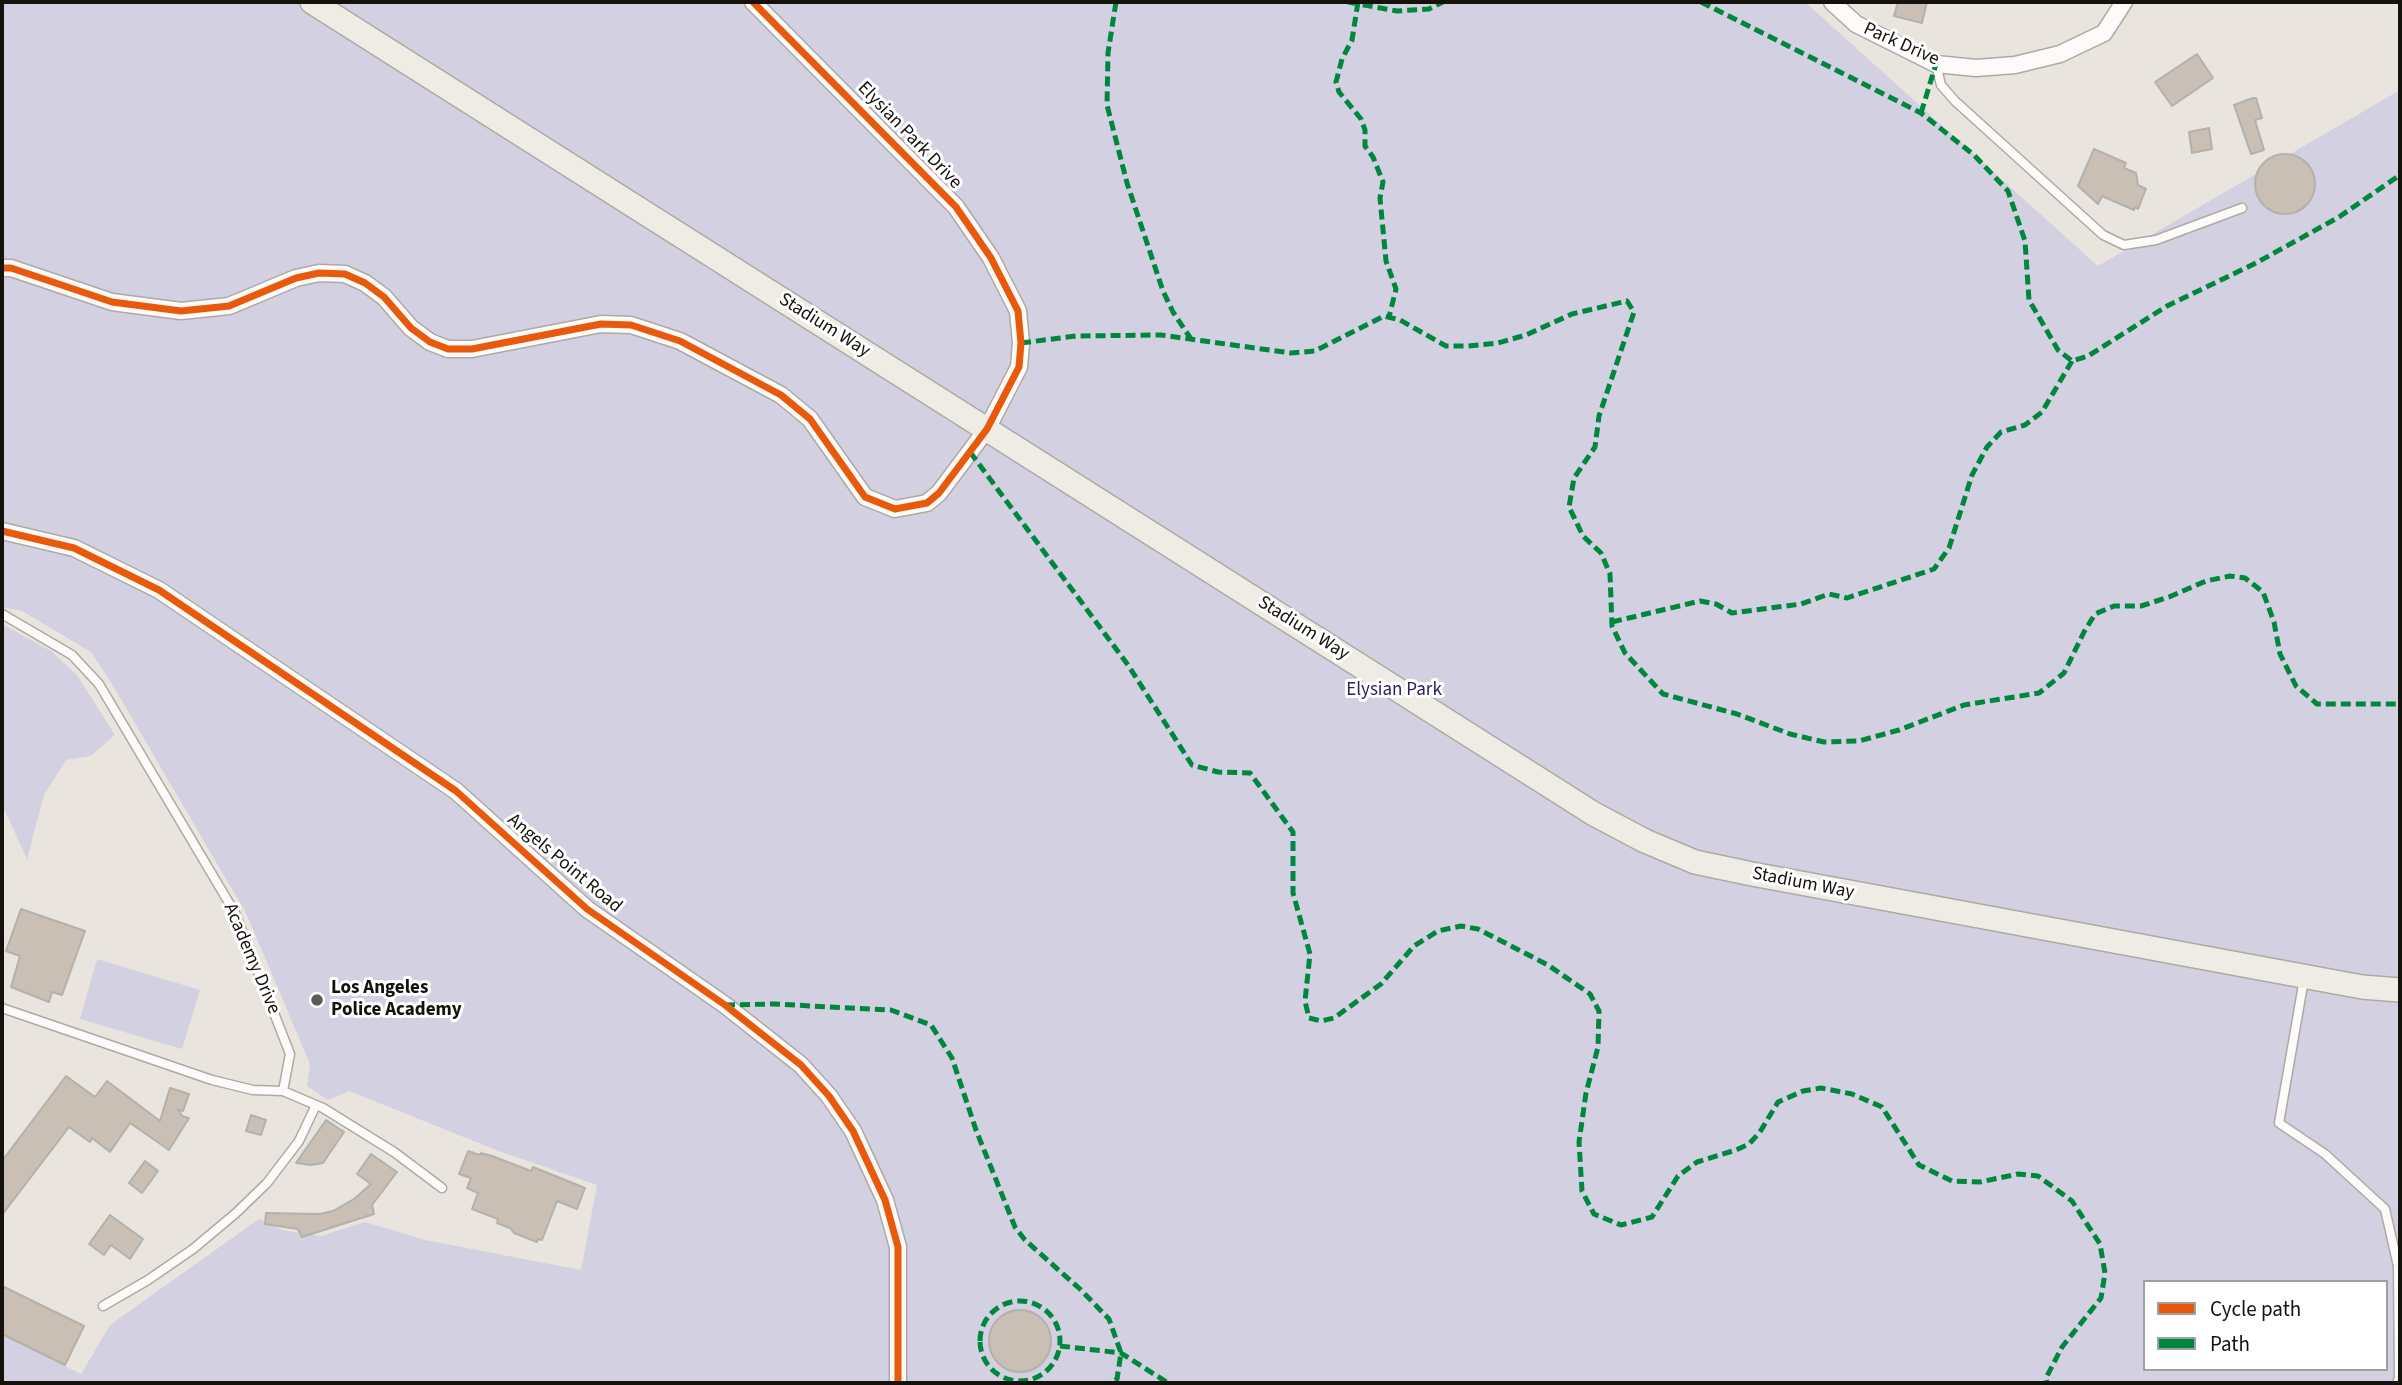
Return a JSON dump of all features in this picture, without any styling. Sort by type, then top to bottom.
[{"type":"main road","name":"Stadium Way","points":[[312,2],[1582,806],[1645,841],[1695,862],[1752,874],[2362,987],[2400,990]]},
{"type":"street","name":"Elysian Park Drive","points":[[753,2],[956,207],[991,258],[1018,311],[1021,343],[1019,367],[987,429]]},
{"type":"street","name":"Park Drive","points":[[1832,2],[1856,24],[1936,64],[1976,68],[2015,65],[2060,54],[2104,33],[2124,2]]},
{"type":"street","points":[[2,268],[11,268],[112,302],[181,311],[229,306],[296,278],[319,273],[345,274],[365,283],[384,297],[411,328],[430,342],[448,349],[472,349],[601,324],[631,325],[680,341],[781,396],[810,419],[865,497],[895,509],[927,503],[939,493],[987,429]]},
{"type":"street","name":"Angels Point Road","points":[[2,531],[74,548],[159,590],[456,791],[587,909],[725,1004],[801,1065],[829,1096],[853,1131],[885,1200],[898,1247],[898,1383]]},
{"type":"lane","points":[[1936,64],[1941,85],[1955,101],[2103,236],[2124,245],[2156,240],[2242,208]]},
{"type":"lane","name":"Academy Drive","points":[[2,614],[72,655],[99,684],[235,913],[290,1054],[283,1091]]},
{"type":"lane","points":[[2305,976],[2278,1123],[2325,1154],[2385,1209],[2398,1266],[2399,1379]]},
{"type":"lane","points":[[2,1008],[212,1080],[253,1090],[283,1091],[316,1105],[394,1152],[442,1188]]},
{"type":"lane","points":[[103,1306],[194,1249],[236,1213],[267,1183],[299,1141],[316,1105]]},
{"type":"green space","name":"Elysian Park","points":[[2,2],[1805,2],[2098,266],[2400,90],[2400,1383],[2,1383],[2,1335],[81,1374],[110,1325],[259,1219],[282,1230],[321,1236],[365,1222],[425,1240],[581,1270],[597,1185],[496,1150],[349,1091],[328,1100],[307,1086],[310,1064],[246,913],[112,684],[91,652],[22,611],[2,607]]},
{"type":"green space","points":[[2,624],[51,651],[77,675],[115,735],[91,756],[66,760],[44,795],[27,859],[2,808]]},
{"type":"green space","points":[[97,959],[200,990],[182,1049],[80,1019]]},
{"type":"building","points":[[1898,2],[1927,2],[1922,23],[1894,16]]},
{"type":"building","points":[[2197,54],[2213,78],[2172,106],[2155,82]]},
{"type":"building","points":[[2256,98],[2262,118],[2255,120],[2264,150],[2251,154],[2234,105]]},
{"type":"building","points":[[2209,128],[2212,149],[2192,153],[2189,132]]},
{"type":"building","points":[[2094,149],[2126,163],[2124,168],[2136,173],[2138,185],[2146,189],[2138,209],[2135,207],[2134,210],[2102,196],[2098,204],[2078,186]]},
{"type":"building","points":[[2285,154],[2306,163],[2315,184],[2306,205],[2285,214],[2264,205],[2255,184],[2264,163]]},
{"type":"building","points":[[21,909],[85,931],[62,995],[52,992],[49,1002],[11,987],[20,956],[6,951]]},
{"type":"building","points":[[66,1076],[95,1097],[107,1081],[160,1121],[170,1088],[189,1094],[183,1111],[178,1109],[182,1116],[189,1118],[169,1150],[130,1123],[110,1152],[92,1138],[90,1142],[69,1127],[2,1215],[2,1161]]},
{"type":"building","points":[[251,1115],[266,1120],[261,1135],[246,1131]]},
{"type":"building","points":[[326,1120],[344,1132],[323,1163],[296,1163]]},
{"type":"building","points":[[468,1151],[492,1156],[531,1171],[533,1167],[585,1188],[577,1209],[557,1201],[542,1240],[538,1239],[537,1242],[514,1233],[510,1228],[497,1223],[498,1219],[472,1209],[478,1193],[467,1188],[471,1178],[459,1174]]},
{"type":"building","points":[[371,1154],[397,1172],[372,1205],[374,1214],[302,1237],[298,1229],[265,1224],[266,1213],[320,1214],[333,1211],[354,1199],[371,1184],[357,1174]]},
{"type":"building","points":[[145,1161],[158,1171],[142,1193],[129,1183]]},
{"type":"building","points":[[110,1215],[143,1239],[130,1259],[111,1245],[104,1255],[89,1244]]},
{"type":"building","points":[[2,1286],[84,1326],[65,1365],[2,1334]]},
{"type":"building","points":[[1014,1310],[1026,1310],[1042,1319],[1049,1329],[1049,1353],[1042,1363],[1026,1372],[1014,1372],[1003,1367],[994,1358],[989,1347],[989,1335],[994,1324],[1003,1315]]},
{"type":"marked path","points":[[1116,2],[1108,53],[1107,105],[1127,183],[1163,291],[1191,339]]},
{"type":"marked path","points":[[1348,2],[1397,11],[1429,9],[1443,2]]},
{"type":"marked path","points":[[1358,2],[1352,40],[1342,59],[1336,82],[1339,92],[1361,119],[1365,130],[1365,146],[1373,157],[1383,182],[1380,198],[1386,261],[1396,289],[1389,317]]},
{"type":"marked path","points":[[1701,2],[1921,113],[1974,155],[2008,191],[2025,241],[2029,300],[2058,350],[2072,361],[2088,356],[2167,306],[2256,263],[2339,217],[2400,175]]},
{"type":"marked path","points":[[1921,113],[1936,64]]},
{"type":"marked path","points":[[1021,343],[1076,336],[1161,335],[1291,353],[1315,351],[1384,316],[1400,320],[1446,346],[1468,346],[1498,343],[1526,335],[1572,314],[1627,301],[1634,312],[1599,416],[1595,447],[1574,478],[1569,507],[1583,536],[1601,553],[1610,574],[1612,626],[1625,653],[1663,694],[1737,714],[1790,734],[1824,742],[1859,741],[1899,730],[1964,705],[2039,693],[2064,673],[2095,614],[2114,606],[2141,606],[2206,581],[2230,576],[2245,578],[2263,592],[2274,622],[2280,654],[2296,686],[2317,704],[2400,704]]},
{"type":"marked path","points":[[1612,622],[1700,601],[1716,604],[1732,613],[1801,604],[1829,594],[1847,598],[1934,569],[1949,548],[1972,475],[1987,447],[2001,432],[2025,425],[2042,412],[2072,361]]},
{"type":"marked path","points":[[970,452],[1128,665],[1192,765],[1218,772],[1250,773],[1293,832],[1293,893],[1310,954],[1305,1001],[1309,1018],[1321,1021],[1334,1018],[1381,984],[1414,946],[1438,931],[1461,926],[1478,929],[1548,965],[1590,994],[1599,1011],[1598,1047],[1586,1093],[1579,1142],[1582,1191],[1594,1214],[1621,1225],[1652,1217],[1678,1176],[1697,1162],[1749,1144],[1760,1132],[1778,1102],[1803,1091],[1821,1088],[1852,1094],[1882,1107],[1919,1165],[1952,1181],[1980,1182],[2018,1174],[2038,1176],[2072,1201],[2100,1244],[2105,1273],[2101,1298],[2062,1347],[2046,1378],[2047,1383]]},
{"type":"marked path","points":[[725,1005],[773,1004],[891,1010],[931,1025],[952,1058],[976,1130],[1015,1227],[1025,1240],[1109,1319],[1121,1353],[1117,1379],[1110,1383]]},
{"type":"marked path","points":[[1020,1301],[1035,1304],[1048,1313],[1057,1326],[1060,1341],[1057,1356],[1048,1369],[1035,1378],[1020,1381],[1005,1378],[992,1369],[983,1356],[980,1341],[983,1326],[992,1313],[1005,1304],[1020,1301]]},
{"type":"marked path","points":[[1060,1346],[1121,1353],[1168,1383]]},
{"type":"cycle path","points":[[2,268],[11,268],[112,302],[181,311],[229,306],[296,278],[319,273],[345,274],[365,283],[384,297],[411,328],[430,342],[448,349],[472,349],[601,324],[631,325],[680,341],[781,395],[810,419],[865,497],[895,509],[927,503],[939,493],[987,429],[1019,367],[1021,343],[1018,311],[991,258],[956,207],[753,2]]},
{"type":"cycle path","points":[[2,531],[74,548],[159,590],[456,791],[587,909],[725,1005],[801,1065],[829,1096],[853,1131],[885,1200],[898,1247],[898,1383]]},
{"type":"place","name":"Los Angeles Police Academy","points":[[317,1000]]}]
